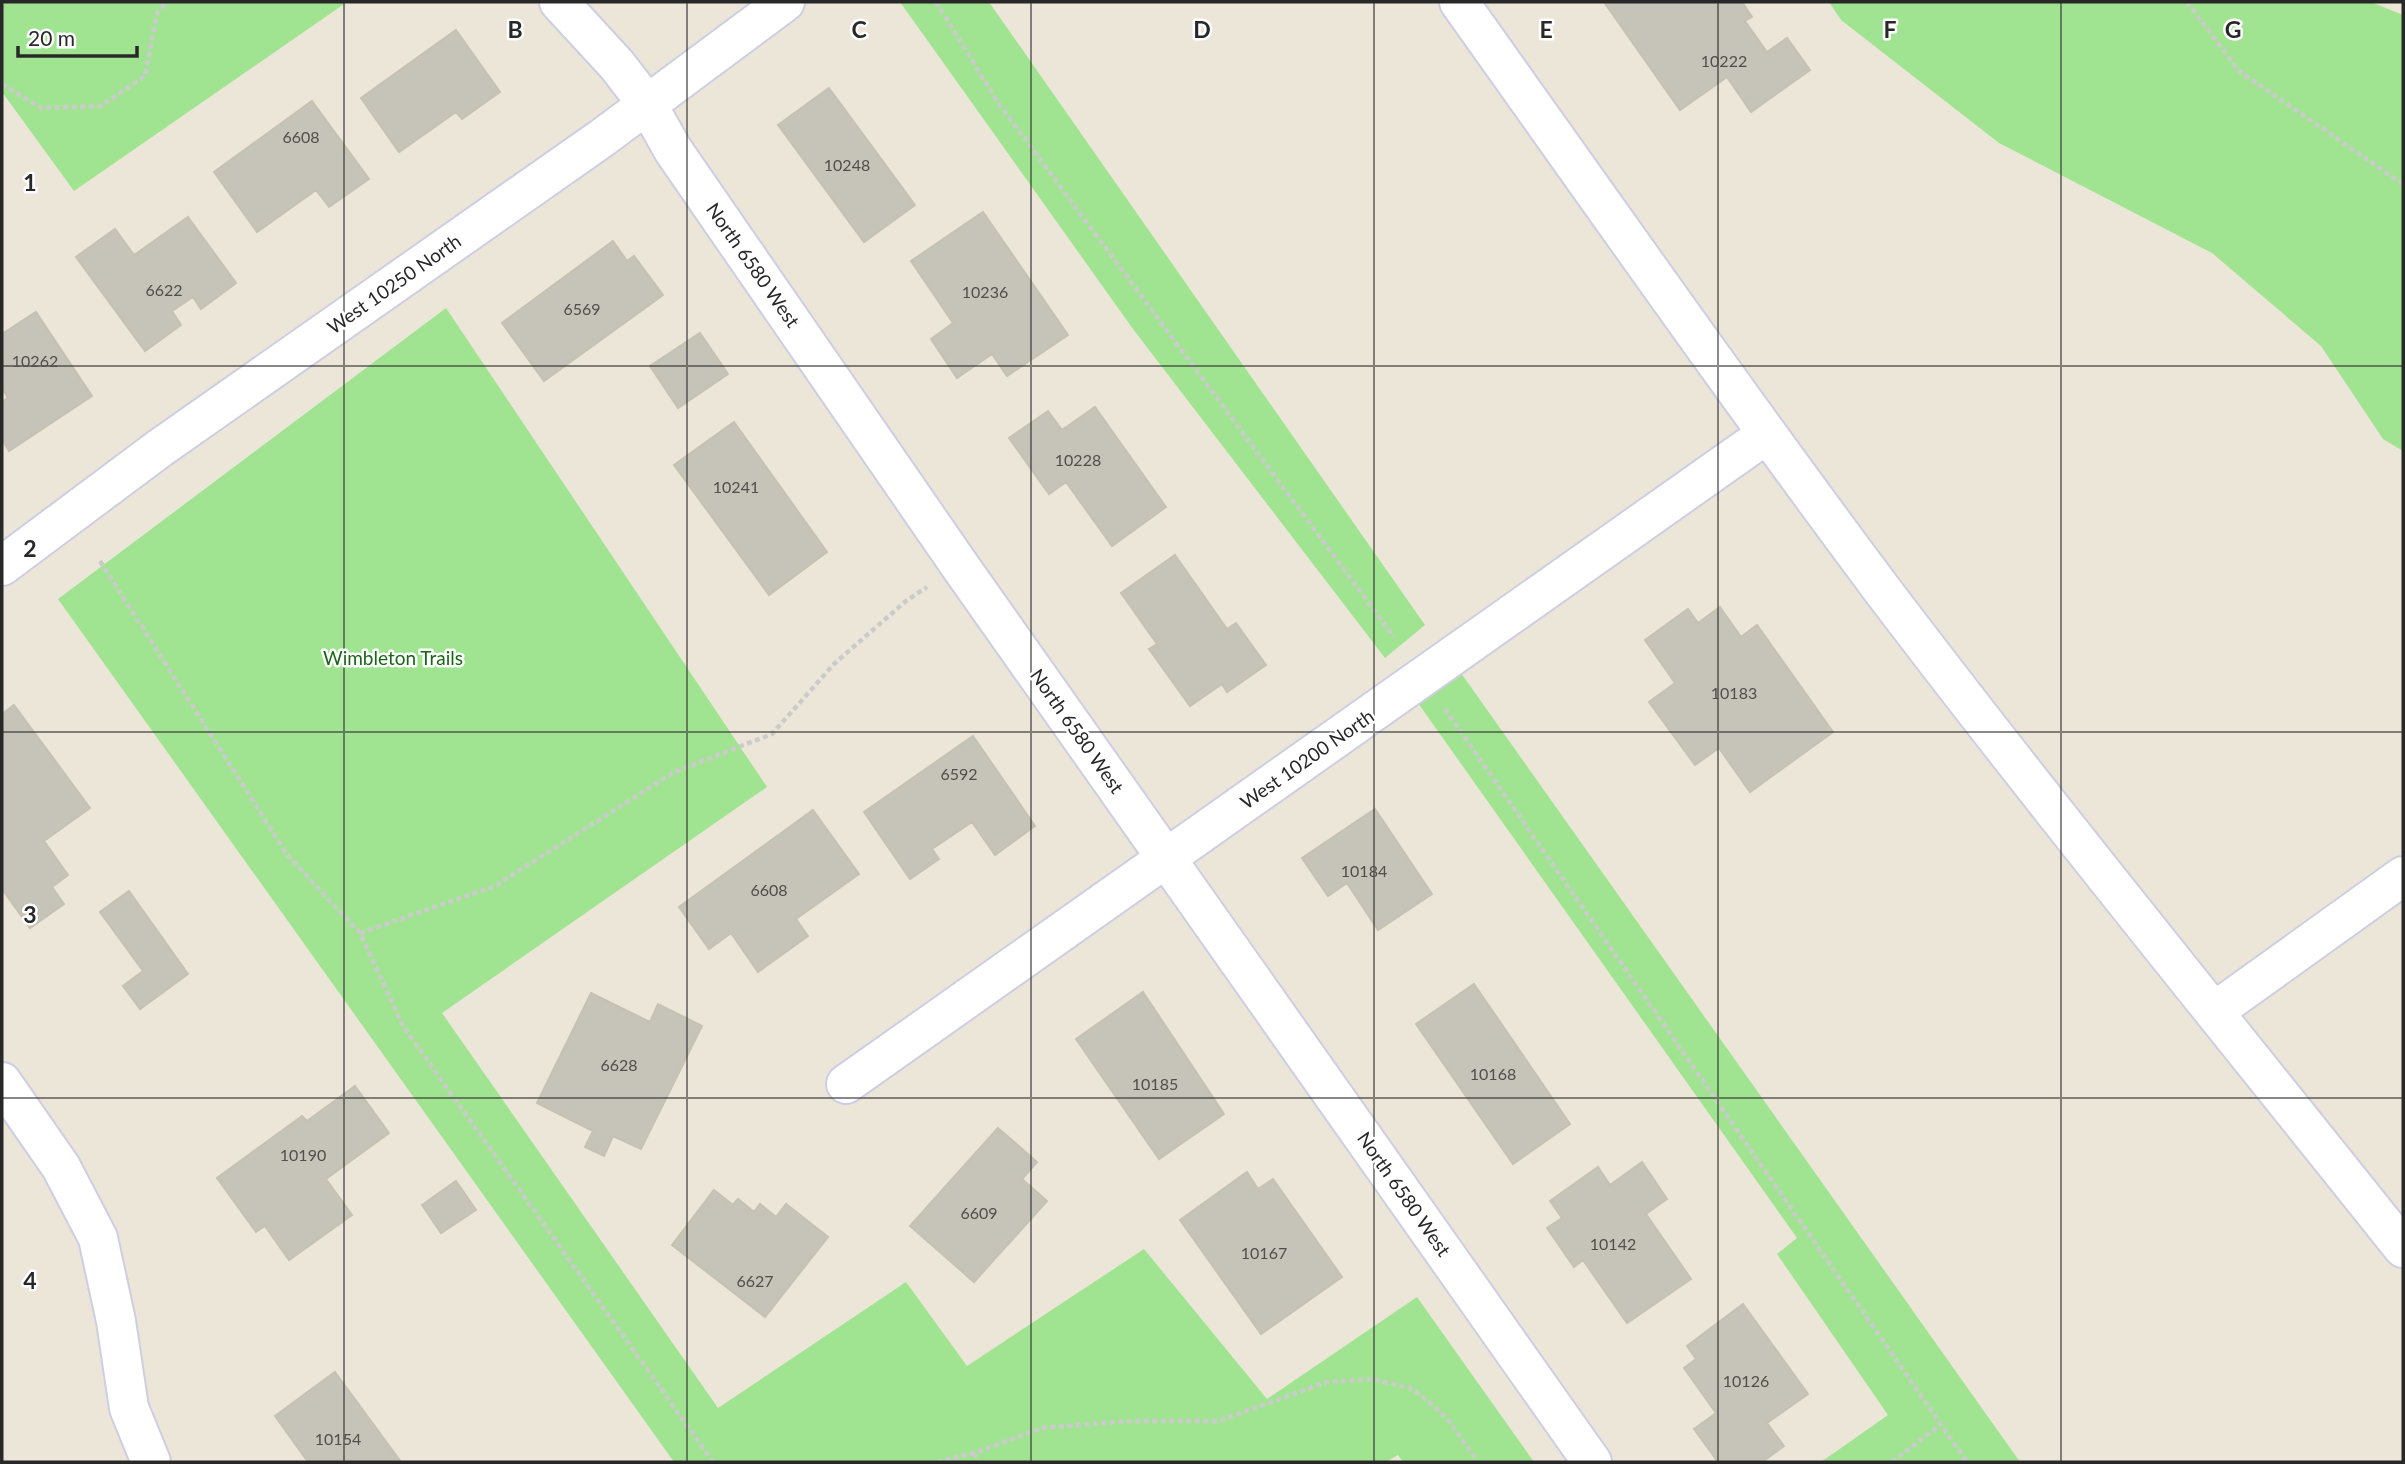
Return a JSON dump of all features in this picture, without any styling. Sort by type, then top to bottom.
[{"type":"street","name":"North 6580 West","points":[[559,2],[617,65],[647,104],[673,150],[960,566],[1592,1462]]},
{"type":"street","name":"West 10250 North","points":[[2,566],[160,448],[591,146],[785,2]]},
{"type":"street","points":[[1459,2],[1767,434],[1968,701],[2403,1248]]},
{"type":"street","name":"West 10200 North","points":[[846,1084],[1767,434]]},
{"type":"street","points":[[2215,1011],[2403,876]]},
{"type":"street","points":[[2,1082],[61,1167],[98,1238],[116,1321],[129,1408],[150,1462]]},
{"type":"path","points":[[2,84],[41,108],[101,106],[145,76],[157,13],[166,2]]},
{"type":"path","points":[[936,2],[999,104],[1394,637]]},
{"type":"path","points":[[2187,2],[2239,71],[2403,184]]},
{"type":"path","points":[[100,561],[288,856],[360,933],[403,1026],[713,1462]]},
{"type":"path","points":[[360,933],[495,886],[674,772],[772,734],[834,664],[906,601],[926,587]]},
{"type":"path","points":[[1444,707],[1967,1462]]},
{"type":"path","points":[[937,1462],[974,1453],[1042,1428],[1130,1421],[1218,1421],[1327,1382],[1373,1379],[1413,1389],[1447,1418],[1478,1462]]},
{"type":"path","points":[[1892,1462],[1940,1425]]},
{"type":"path","points":[[974,1453],[978,1462]]},
{"type":"green space","points":[[2,2],[347,2],[74,191],[2,92]]},
{"type":"green space","points":[[900,2],[989,2],[1425,625],[1385,658],[1133,329]]},
{"type":"green space","points":[[1829,2],[2371,2],[2403,15],[2403,451],[2383,439],[2321,346],[2212,253],[1999,143],[1841,20]]},
{"type":"green space","name":"Wimbleton Trails","points":[[446,308],[767,787],[442,1013],[718,1408],[906,1282],[967,1366],[1144,1249],[1267,1399],[1417,1297],[1534,1462],[1403,1462],[1398,1455],[1386,1462],[674,1462],[58,599]]},
{"type":"green space","points":[[1456,666],[2020,1462],[1821,1462],[1888,1415],[1777,1254],[1797,1238],[1413,696]]},
{"type":"building","points":[[1604,2],[1742,2],[1752,17],[1745,21],[1767,52],[1787,38],[1810,70],[1751,112],[1727,77],[1680,110]]},
{"type":"building","points":[[456,30],[500,92],[462,119],[456,112],[399,152],[361,98]]},
{"type":"building","points":[[829,88],[915,205],[864,242],[778,125]]},
{"type":"building","points":[[312,101],[369,179],[329,207],[316,190],[257,232],[214,172]]},
{"type":"building","points":[[983,212],[1068,335],[1007,376],[992,354],[957,378],[931,339],[953,323],[911,261]]},
{"type":"building","points":[[188,217],[236,283],[201,309],[193,297],[172,311],[181,325],[145,351],[76,257],[115,229],[134,255]]},
{"type":"building","points":[[613,241],[627,261],[634,256],[663,295],[544,381],[502,323]]},
{"type":"building","points":[[36,312],[92,396],[9,451],[2,439],[2,402],[8,398],[2,388],[2,334]]},
{"type":"building","points":[[700,333],[728,374],[678,408],[650,366]]},
{"type":"building","points":[[1095,407],[1166,507],[1112,546],[1066,482],[1049,494],[1009,438],[1048,411],[1062,430]]},
{"type":"building","points":[[734,422],[827,552],[769,595],[674,465]]},
{"type":"building","points":[[1175,555],[1227,629],[1236,623],[1266,665],[1227,692],[1222,684],[1190,706],[1149,649],[1157,644],[1121,593]]},
{"type":"building","points":[[1720,607],[1741,637],[1757,625],[1833,732],[1750,792],[1719,748],[1695,765],[1649,702],[1675,683],[1645,640],[1688,609],[1698,623]]},
{"type":"building","points":[[14,705],[90,808],[44,841],[68,875],[52,887],[64,904],[30,928],[2,889],[2,714]]},
{"type":"building","points":[[973,736],[1035,826],[995,855],[972,822],[932,849],[939,859],[910,879],[864,812]]},
{"type":"building","points":[[1375,809],[1432,894],[1378,930],[1347,883],[1328,896],[1302,858]]},
{"type":"building","points":[[813,810],[859,874],[796,919],[808,936],[758,972],[731,933],[709,949],[679,907]]},
{"type":"building","points":[[129,891],[188,974],[140,1009],[123,986],[143,971],[100,912]]},
{"type":"building","points":[[1474,984],[1570,1124],[1513,1164],[1416,1024]]},
{"type":"building","points":[[1143,992],[1224,1114],[1159,1159],[1076,1039]]},
{"type":"building","points":[[591,993],[650,1022],[658,1004],[702,1026],[641,1149],[613,1136],[604,1156],[585,1147],[593,1131],[537,1103]]},
{"type":"building","points":[[355,1086],[389,1133],[326,1179],[352,1215],[289,1260],[265,1226],[256,1232],[217,1178],[302,1116],[307,1121]]},
{"type":"building","points":[[998,1128],[1037,1162],[1022,1179],[1047,1201],[974,1282],[910,1226]]},
{"type":"building","points":[[1642,1162],[1667,1199],[1646,1214],[1691,1279],[1627,1323],[1583,1260],[1574,1267],[1547,1228],[1562,1218],[1550,1201],[1598,1167],[1610,1185]]},
{"type":"building","points":[[1247,1172],[1258,1189],[1273,1179],[1342,1277],[1261,1334],[1180,1220]]},
{"type":"building","points":[[456,1181],[476,1210],[441,1233],[422,1205]]},
{"type":"building","points":[[714,1190],[733,1205],[738,1199],[754,1212],[760,1204],[776,1217],[786,1204],[828,1237],[765,1317],[672,1245]]},
{"type":"building","points":[[1743,1304],[1808,1394],[1767,1423],[1784,1446],[1762,1462],[1718,1462],[1694,1429],[1716,1413],[1684,1368],[1696,1359],[1687,1346]]},
{"type":"building","points":[[335,1372],[401,1462],[308,1462],[275,1416]]}]
